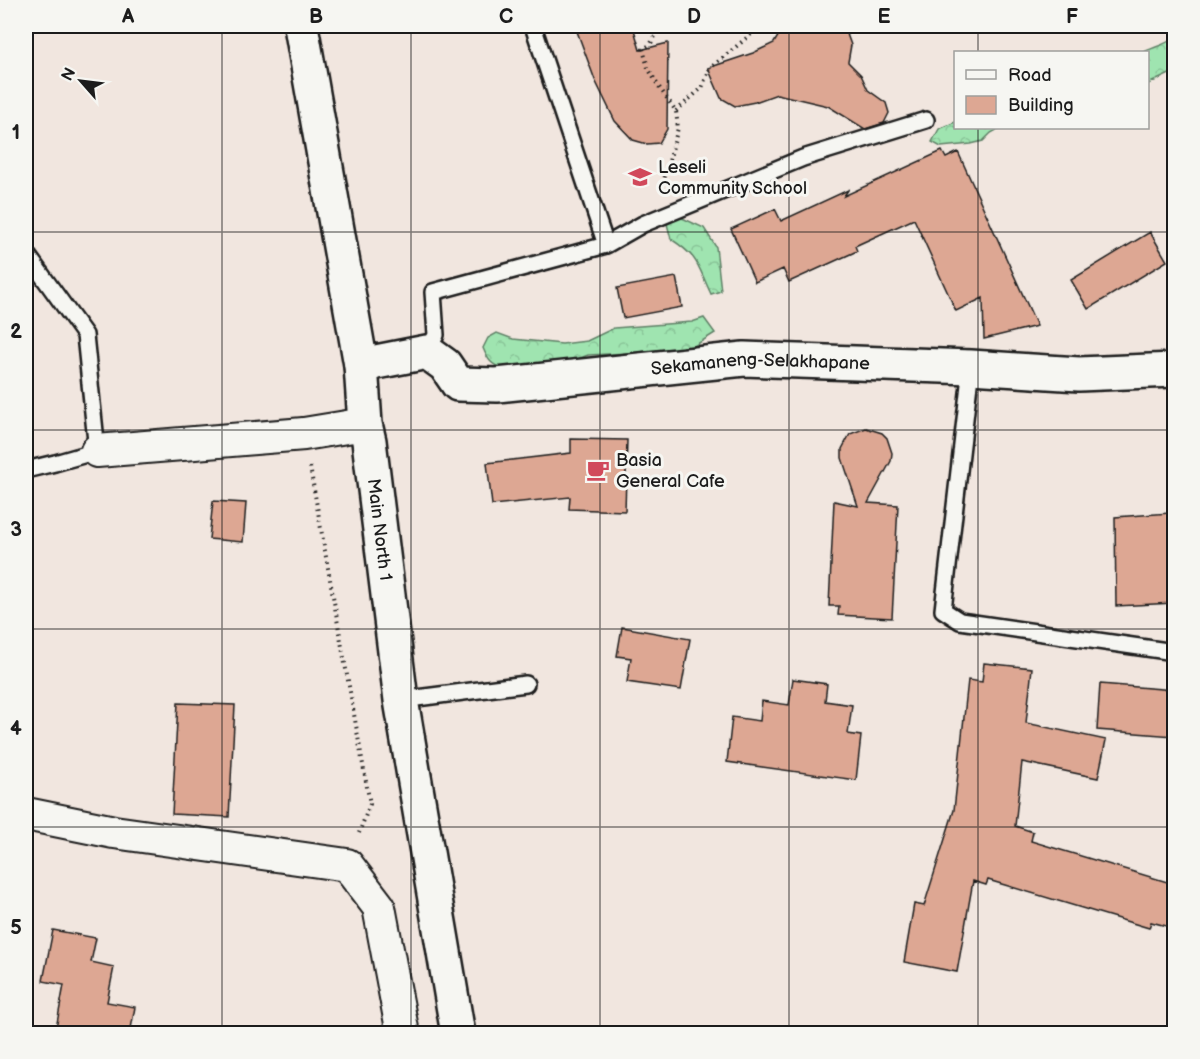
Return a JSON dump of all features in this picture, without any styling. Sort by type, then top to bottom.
[{"type":"main road","name":"Main North 1","points":[[301,26],[361,365],[365,424],[401,700],[458,1034]]},
{"type":"main road","points":[[361,365],[427,352]]},
{"type":"main road","name":"Sekamaneng-Selakhapane","points":[[427,352],[445,365],[458,384],[497,385],[744,359],[1079,374],[1174,370]]},
{"type":"street","points":[[97,451],[304,434],[365,424]]},
{"type":"street","points":[[26,814],[114,832],[347,865],[379,907],[402,1034]]},
{"type":"lane","points":[[533,26],[606,245]]},
{"type":"lane","points":[[427,352],[436,335],[433,292],[606,245],[643,224],[803,158],[927,120]]},
{"type":"lane","points":[[26,253],[85,335],[97,451],[26,470]]},
{"type":"lane","points":[[971,368],[943,610],[960,621],[1174,652]]},
{"type":"lane","points":[[401,700],[526,684]]},
{"type":"path","points":[[660,217],[658,202],[678,128],[676,111],[648,68],[643,49],[650,45],[661,26]]},
{"type":"path","points":[[676,111],[702,88],[709,69],[761,26]]},
{"type":"path","points":[[304,434],[370,804],[347,865]]},
{"type":"green space","points":[[1174,38],[1174,72],[1149,84],[1149,51],[1146,51]]},
{"type":"green space","points":[[954,122],[954,129],[998,129],[983,141],[941,147],[932,142],[939,129]]},
{"type":"green space","points":[[680,217],[704,228],[716,247],[721,291],[711,294],[693,257],[671,239],[667,224]]},
{"type":"green space","points":[[704,318],[715,333],[694,346],[651,352],[588,355],[565,364],[504,369],[490,362],[483,348],[488,338],[497,333],[513,339],[562,344],[587,341],[614,328],[692,322]]},
{"type":"building","points":[[575,26],[633,26],[640,50],[668,43],[667,129],[659,143],[647,144],[633,140],[615,121],[595,80]]},
{"type":"building","points":[[784,26],[844,26],[851,45],[848,62],[861,75],[868,90],[886,103],[889,113],[884,123],[865,129],[828,106],[777,94],[735,106],[721,98],[708,68],[753,53],[774,43]]},
{"type":"building","points":[[942,151],[946,158],[958,152],[1037,326],[984,339],[983,298],[956,311],[914,219],[855,246],[857,251],[789,282],[783,269],[755,282],[731,229],[775,209],[781,221],[848,190],[844,196]]},
{"type":"building","points":[[1150,232],[1167,261],[1088,309],[1071,280]]},
{"type":"building","points":[[676,277],[682,307],[623,318],[617,288]]},
{"type":"building","points":[[866,428],[882,433],[887,438],[892,453],[891,461],[868,503],[898,505],[892,618],[838,615],[839,606],[829,606],[834,501],[858,506],[842,458],[842,449],[850,434]]},
{"type":"building","points":[[571,439],[627,440],[625,511],[569,509],[570,497],[492,505],[487,463],[571,453]]},
{"type":"building","points":[[213,501],[246,503],[243,542],[209,539]]},
{"type":"building","points":[[1170,513],[1174,603],[1116,606],[1115,517]]},
{"type":"building","points":[[622,627],[690,639],[681,690],[627,682],[631,658],[617,656]]},
{"type":"building","points":[[984,663],[1032,668],[1026,723],[1106,740],[1098,778],[1022,762],[1015,826],[1033,832],[1031,841],[1174,884],[1174,928],[1151,922],[1149,928],[988,880],[986,885],[973,881],[957,972],[904,962],[914,904],[924,906],[954,810],[968,680],[982,682]]},
{"type":"building","points":[[793,679],[827,684],[825,701],[852,705],[848,734],[861,736],[856,780],[727,762],[732,717],[760,721],[762,701],[789,705]]},
{"type":"building","points":[[1100,684],[1174,690],[1174,736],[1097,730]]},
{"type":"building","points":[[178,703],[235,705],[229,817],[172,814]]},
{"type":"building","points":[[53,930],[96,938],[91,962],[114,967],[107,1002],[135,1007],[130,1034],[55,1034],[64,985],[43,981]]},
{"type":"place","name":"Leseli Community School","points":[[640,177]]},
{"type":"place","name":"Basia General Cafe","points":[[598,470]]}]
